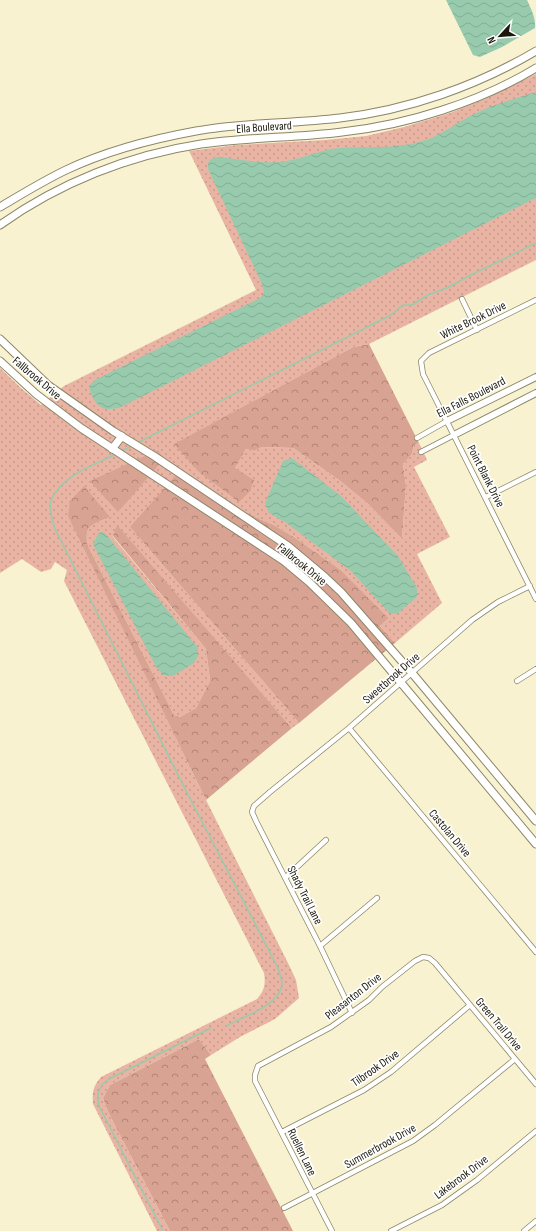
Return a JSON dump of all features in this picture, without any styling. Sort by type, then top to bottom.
[{"type":"main road","name":"Ella Boulevard","points":[[0,207],[46,180],[77,165],[144,142],[197,130],[359,116],[403,106],[451,91],[503,70],[536,51]]},
{"type":"main road","name":"Ella Boulevard","points":[[0,225],[53,193],[83,178],[142,158],[200,145],[249,139],[340,133],[407,120],[456,104],[509,83],[536,68]]},
{"type":"main road","points":[[451,91],[456,104]]},
{"type":"main road","points":[[197,130],[200,145]]},
{"type":"main road","points":[[77,165],[83,178]]},
{"type":"main road","name":"Fallbrook Drive","points":[[0,339],[48,385],[113,431],[154,456],[288,546],[342,592],[536,821]]},
{"type":"main road","name":"Fallbrook Drive","points":[[0,361],[36,394],[99,440],[284,561],[310,582],[351,624],[402,682],[536,844]]},
{"type":"main road","points":[[26,385],[35,374]]},
{"type":"main road","points":[[112,449],[122,436]]},
{"type":"main road","points":[[310,582],[318,571]]},
{"type":"main road","points":[[463,756],[474,747]]},
{"type":"street","points":[[462,299],[477,330]]},
{"type":"street","name":"White Brook Drive","points":[[421,361],[429,353],[536,300]]},
{"type":"street","name":"Point Blank Drive","points":[[421,361],[423,374],[536,598]]},
{"type":"street","name":"Ella Falls Boulevard","points":[[417,438],[447,421],[536,377]]},
{"type":"street","points":[[421,452],[454,434],[536,394]]},
{"type":"street","points":[[486,497],[536,472]]},
{"type":"street","name":"Sweetbrook Drive","points":[[270,792],[349,728],[472,620],[494,605],[530,586]]},
{"type":"street","points":[[517,681],[536,669]]},
{"type":"street","name":"Castolan Drive","points":[[349,728],[536,952]]},
{"type":"street","name":"Shady Trail Lane","points":[[270,792],[254,806],[252,812],[352,1012]]},
{"type":"street","points":[[285,878],[326,840]]},
{"type":"street","points":[[320,946],[377,898]]},
{"type":"street","name":"Pleasanton Drive","points":[[255,1081],[258,1066],[326,1030],[352,1012],[415,960],[423,957],[429,958],[446,976]]},
{"type":"street","name":"Green Trail Drive","points":[[446,976],[536,1084]]},
{"type":"street","name":"Tilbrook Drive","points":[[282,1132],[364,1090],[391,1072],[470,1005]]},
{"type":"street","name":"Summerbrook Drive","points":[[284,1208],[413,1141],[435,1125],[515,1059]]},
{"type":"street","name":"Ruellen Lane","points":[[255,1081],[332,1231]]},
{"type":"street","name":"Lakebrook Drive","points":[[391,1231],[442,1205],[477,1180],[536,1131]]},
{"type":"street","points":[[524,1231],[536,1221]]},
{"type":"shaded area","points":[[536,74],[536,260],[369,344],[353,347],[175,444],[235,468],[246,449],[254,451],[262,447],[293,448],[339,480],[368,504],[402,539],[406,485],[403,464],[412,454],[414,445],[419,443],[427,460],[414,467],[450,537],[417,554],[442,603],[395,643],[380,626],[387,618],[341,570],[274,525],[253,516],[130,527],[299,723],[292,728],[117,526],[113,537],[206,649],[210,681],[196,708],[180,717],[174,715],[87,544],[87,533],[90,527],[95,523],[110,517],[69,516],[206,800],[289,965],[296,980],[299,998],[275,1019],[240,1037],[211,1055],[199,1039],[110,1085],[103,1098],[108,1112],[170,1231],[157,1231],[93,1104],[93,1093],[95,1087],[101,1077],[257,999],[264,988],[264,973],[64,581],[67,570],[55,562],[51,569],[41,572],[22,559],[0,573],[0,368],[41,405],[64,386],[256,290],[189,151],[237,145],[366,136],[404,127],[450,113],[483,100]]},
{"type":"green space","points":[[369,344],[419,443],[414,445],[412,454],[403,464],[406,485],[402,539],[368,504],[339,480],[293,448],[262,447],[254,451],[246,449],[235,468],[254,480],[250,491],[239,502],[199,472],[174,444],[353,347]]},
{"type":"green space","points":[[158,450],[164,459],[118,512],[90,481]]},
{"type":"green space","points":[[178,473],[230,510],[253,516],[274,525],[294,537],[341,570],[388,618],[380,626],[395,643],[299,723],[130,527]]},
{"type":"green space","points":[[84,486],[110,517],[95,523],[90,527],[87,533],[87,544],[174,715],[180,717],[196,708],[210,681],[206,649],[113,536],[117,525],[292,728],[206,800],[68,516],[70,501]]},
{"type":"green space","points":[[199,1039],[211,1055],[205,1059],[293,1231],[170,1231],[108,1112],[103,1098],[110,1085]]},
{"type":"water","points":[[446,0],[527,0],[534,17],[535,28],[502,47],[480,57],[473,55]]},
{"type":"water","points":[[536,92],[536,198],[119,408],[106,409],[102,408],[96,403],[89,386],[95,380],[260,298],[264,293],[262,284],[208,169],[208,163],[211,159],[218,157],[261,162],[279,162],[294,160],[333,149],[351,147],[386,147],[420,142],[441,133],[470,116],[486,109]]},
{"type":"water","points":[[292,458],[341,496],[398,556],[417,588],[417,597],[398,613],[390,614],[351,571],[285,522],[269,513],[265,503],[283,461]]},
{"type":"water","points":[[101,532],[105,533],[198,648],[198,656],[194,663],[173,676],[163,675],[156,667],[93,544],[98,534]]},
{"type":"waterway","points":[[137,443],[391,315],[403,305],[412,305],[428,295],[449,287],[536,243]]},
{"type":"waterway","points":[[121,451],[132,446]]},
{"type":"waterway","points":[[116,454],[79,472],[62,485],[55,492],[51,501],[51,515],[55,529],[182,783],[278,968],[282,984],[280,991],[275,998],[260,1010],[226,1026]]},
{"type":"waterway","points":[[163,1231],[99,1106],[98,1094],[103,1084],[109,1079],[211,1028]]}]
